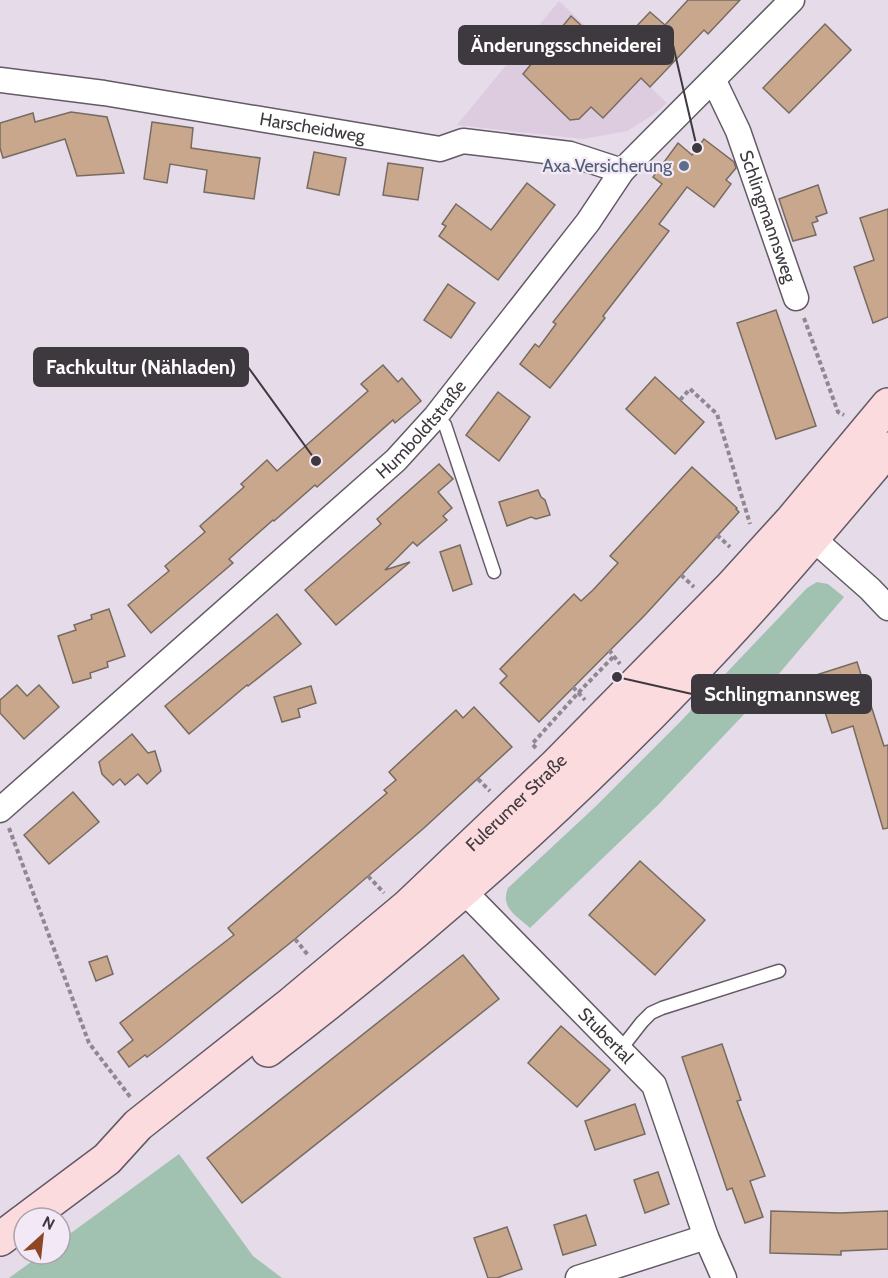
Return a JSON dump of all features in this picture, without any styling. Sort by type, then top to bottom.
[{"type":"main road","name":"Fulerumer Straße","points":[[107,1159],[151,1141],[337,998],[453,881],[577,787],[687,677],[802,529],[888,405]]},
{"type":"main road","name":"Fulerumer Straße","points":[[802,529],[888,449]]},
{"type":"main road","name":"Fulerumer Straße","points":[[40,1206],[107,1159],[138,1125],[291,1004],[408,906],[453,881]]},
{"type":"street","name":"Humboldtstraße","points":[[2,815],[396,460],[436,416],[588,222],[622,171],[792,0]]},
{"type":"street","name":"Harscheidweg","points":[[0,80],[104,93],[440,149],[463,141],[570,154],[622,171]]},
{"type":"street","name":"Schlingmannsweg","points":[[714,81],[738,131],[796,298]]},
{"type":"street","points":[[802,529],[870,589],[888,608]]},
{"type":"street","name":"Stubertal","points":[[453,881],[654,1085],[706,1237],[724,1278]]},
{"type":"street","points":[[578,1278],[706,1237]]},
{"type":"lane","points":[[436,416],[445,425],[494,572]]},
{"type":"lane","points":[[620,1050],[651,1013],[779,971]]},
{"type":"path","name":"Schlingmannsweg","points":[[796,298],[838,412],[847,417]]},
{"type":"path","points":[[680,400],[690,389],[717,414],[752,531]]},
{"type":"path","points":[[717,535],[734,550]]},
{"type":"path","points":[[681,575],[697,590]]},
{"type":"path","points":[[609,650],[624,668]]},
{"type":"path","points":[[540,751],[532,744],[614,656]]},
{"type":"path","points":[[573,687],[588,704]]},
{"type":"path","points":[[478,779],[493,794]]},
{"type":"path","points":[[2,815],[9,827],[89,1042],[132,1100],[138,1125]]},
{"type":"path","points":[[368,876],[384,893]]},
{"type":"path","points":[[294,939],[309,956]]},
{"type":"shaded area","points":[[559,1],[667,103],[653,115],[627,131],[583,139],[457,125]]},
{"type":"green space","points":[[817,582],[828,584],[844,597],[750,708],[658,805],[530,928],[515,915],[506,901],[508,888],[595,807],[680,722],[807,588]]},
{"type":"green space","points":[[179,1154],[253,1256],[282,1278],[9,1278],[26,1266],[72,1266],[72,1232]]},
{"type":"building","points":[[688,0],[740,0],[708,34],[704,30],[650,87],[641,78],[603,118],[591,107],[579,119],[570,120],[523,74],[571,16],[611,53],[650,12],[665,25]]},
{"type":"building","points":[[825,24],[851,50],[789,113],[763,88]]},
{"type":"building","points":[[71,112],[107,117],[124,173],[77,176],[65,139],[3,158],[0,148],[0,123],[33,113],[35,122]]},
{"type":"building","points":[[152,122],[193,128],[191,148],[260,158],[254,199],[204,192],[207,170],[170,164],[167,183],[144,179]]},
{"type":"building","points":[[704,139],[734,162],[736,168],[726,180],[731,184],[714,207],[687,187],[659,224],[669,231],[550,388],[520,364],[535,344],[539,347],[556,324],[553,322],[662,184],[653,177],[678,143],[692,155]]},
{"type":"building","points":[[314,152],[346,158],[339,195],[307,188]]},
{"type":"building","points":[[388,163],[423,168],[418,200],[383,195]]},
{"type":"building","points":[[527,183],[555,205],[498,280],[439,236],[446,226],[442,224],[456,204],[491,230]]},
{"type":"building","points":[[818,185],[827,213],[816,217],[818,221],[812,223],[816,235],[793,241],[779,199]]},
{"type":"building","points":[[888,209],[888,317],[873,323],[854,267],[874,260],[860,218]]},
{"type":"building","points":[[448,284],[475,303],[451,338],[424,320]]},
{"type":"building","points":[[776,310],[816,426],[776,439],[737,323]]},
{"type":"building","points":[[383,365],[398,382],[402,378],[421,401],[395,423],[393,420],[317,487],[315,485],[273,520],[229,559],[233,563],[151,633],[128,605],[169,571],[165,566],[205,532],[200,526],[244,487],[241,484],[267,460],[277,471],[368,391],[361,384]]},
{"type":"building","points":[[655,377],[704,422],[675,454],[626,409]]},
{"type":"building","points":[[498,392],[530,417],[499,461],[466,435]]},
{"type":"building","points":[[439,464],[453,479],[438,492],[452,508],[443,516],[447,520],[417,546],[413,542],[385,570],[410,562],[336,625],[305,590],[381,524],[377,519]]},
{"type":"building","points":[[692,467],[739,512],[645,615],[539,722],[500,683],[507,676],[500,669],[574,594],[581,601],[593,590],[618,563],[610,556]]},
{"type":"building","points":[[538,490],[545,500],[550,515],[536,519],[531,517],[507,526],[499,502]]},
{"type":"building","points":[[460,545],[472,584],[453,591],[440,552]]},
{"type":"building","points":[[109,609],[125,656],[107,662],[108,667],[90,673],[91,678],[73,683],[58,636],[76,630],[74,625],[92,619],[91,615]]},
{"type":"building","points":[[277,614],[301,644],[247,685],[189,734],[165,706]]},
{"type":"building","points":[[857,662],[884,746],[888,745],[888,828],[883,829],[853,726],[832,733],[813,676]]},
{"type":"building","points":[[17,685],[27,696],[39,685],[59,707],[24,739],[0,713],[0,700]]},
{"type":"building","points":[[311,686],[316,703],[298,709],[300,717],[282,722],[274,697]]},
{"type":"building","points":[[474,707],[512,747],[424,828],[295,939],[163,1045],[129,1067],[118,1052],[133,1040],[120,1023],[234,935],[228,928],[387,793],[384,790],[396,780],[389,772],[456,710],[463,718]]},
{"type":"building","points":[[132,734],[148,753],[155,751],[161,771],[147,784],[138,774],[125,785],[120,779],[113,785],[102,774],[99,762]]},
{"type":"building","points":[[73,792],[99,822],[49,864],[24,835]]},
{"type":"building","points":[[640,861],[705,920],[655,975],[589,915]]},
{"type":"building","points":[[463,955],[499,999],[242,1203],[207,1158]]},
{"type":"building","points":[[107,956],[113,974],[96,981],[89,962]]},
{"type":"building","points":[[561,1026],[610,1070],[577,1107],[528,1063]]},
{"type":"building","points":[[722,1044],[741,1100],[737,1101],[765,1176],[750,1181],[763,1217],[745,1223],[732,1188],[727,1190],[682,1057]]},
{"type":"building","points":[[635,1104],[645,1134],[595,1150],[585,1121]]},
{"type":"building","points":[[658,1172],[669,1204],[645,1213],[634,1180]]},
{"type":"building","points":[[771,1211],[840,1213],[888,1211],[888,1249],[841,1251],[841,1255],[770,1253]]},
{"type":"building","points":[[586,1215],[596,1245],[563,1255],[554,1225]]},
{"type":"building","points":[[507,1227],[522,1269],[497,1278],[488,1278],[474,1238]]},
{"type":"place","name":"Änderungsschneiderei","points":[[697,148]]},
{"type":"place","name":"Axa Versicherung","points":[[684,166]]},
{"type":"place","name":"Fachkultur (Nähladen)","points":[[316,461]]},
{"type":"place","name":"Schlingmannsweg","points":[[617,677]]}]
